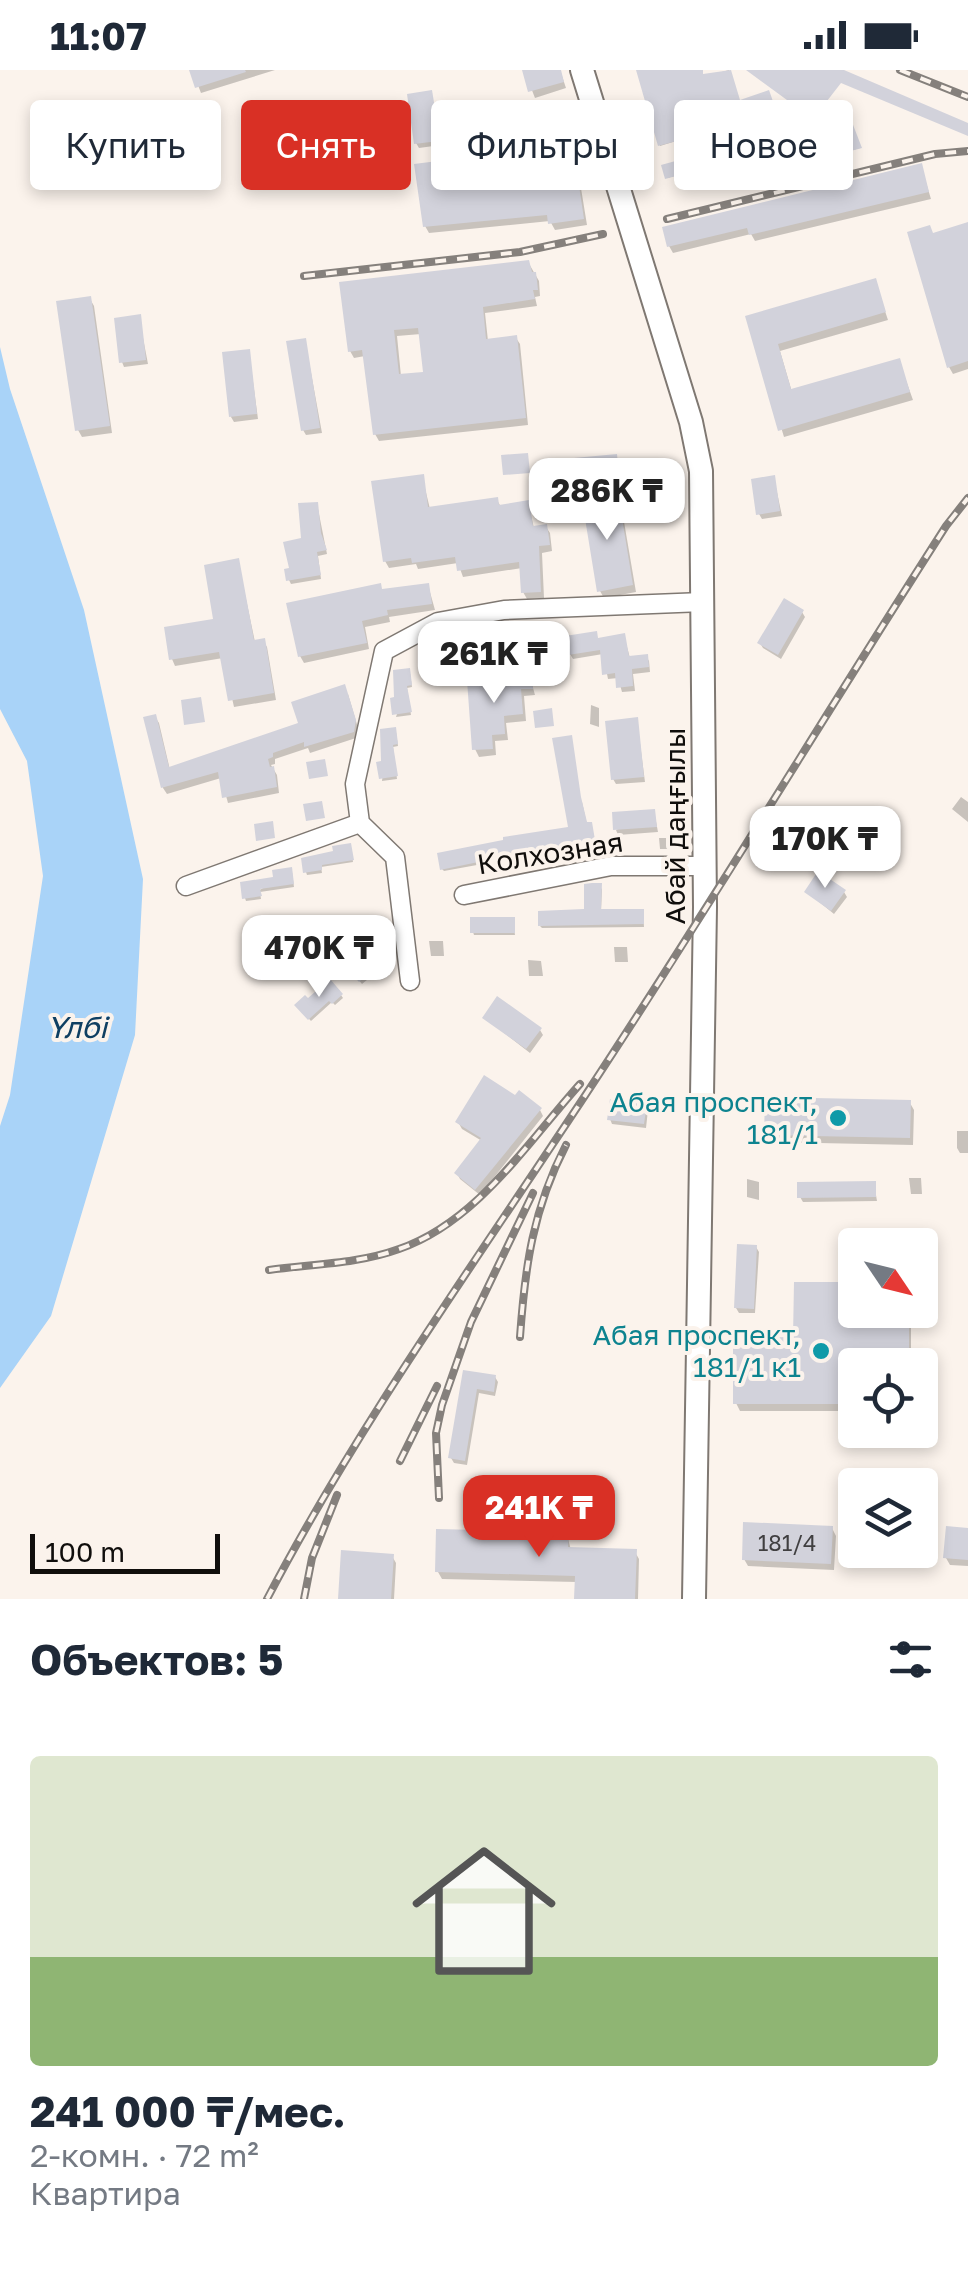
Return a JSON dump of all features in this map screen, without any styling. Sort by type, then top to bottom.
[{"type":"main road","name":"Абай даңғылы","points":[[582,70],[690,422],[700,471],[705,866],[694,1599]]},
{"type":"street","points":[[410,981],[395,857],[360,823],[355,784],[384,650],[438,622],[504,610],[702,602]]},
{"type":"street","points":[[186,886],[360,823]]},
{"type":"street","name":"Колхозная","points":[[464,895],[610,866],[705,866]]},
{"type":"water","name":"Үлбі","points":[[0,347],[10,389],[84,610],[143,879],[135,1035],[51,1316],[0,1388],[0,1126],[10,1095],[43,876],[27,761],[0,709]]},
{"type":"building","points":[[189,70],[245,70],[246,72],[195,88]]},
{"type":"building","points":[[522,70],[561,70],[564,82],[528,92]]},
{"type":"building","points":[[636,70],[703,70],[703,74],[731,70],[740,100],[674,100],[674,142],[658,146],[654,100],[645,100]]},
{"type":"building","points":[[746,70],[844,70],[968,123],[968,136],[841,83],[828,100],[787,100]]},
{"type":"building","points":[[432,90],[431,142],[414,144],[411,100],[407,94]]},
{"type":"building","points":[[769,90],[772,100],[740,100]]},
{"type":"building","points":[[853,125],[862,148],[853,150]]},
{"type":"building","points":[[674,161],[674,177],[665,179],[661,165]]},
{"type":"building","points":[[431,162],[431,190],[580,190],[584,219],[548,224],[547,215],[423,227],[414,164]]},
{"type":"building","points":[[922,163],[929,192],[749,235],[747,228],[667,247],[662,227],[812,190],[853,190],[853,180]]},
{"type":"building","points":[[968,222],[968,361],[947,368],[907,232],[930,225],[933,233]]},
{"type":"building","points":[[529,260],[532,272],[536,272],[535,299],[483,307],[486,339],[517,335],[526,418],[373,435],[362,350],[348,352],[339,282]],"holes":[[[418,328],[423,372],[399,374],[394,330]]]},
{"type":"building","points":[[876,278],[886,312],[778,344],[791,389],[900,358],[910,392],[778,431],[745,316]]},
{"type":"building","points":[[91,296],[110,426],[75,431],[56,301]]},
{"type":"building","points":[[141,314],[146,360],[119,363],[114,318]]},
{"type":"building","points":[[306,338],[320,428],[301,431],[286,341]]},
{"type":"building","points":[[250,349],[257,414],[229,417],[222,352]]},
{"type":"building","points":[[528,453],[530,473],[503,475],[501,455]]},
{"type":"building","points":[[617,454],[619,475],[575,479],[574,458]]},
{"type":"building","points":[[424,474],[428,507],[498,497],[499,505],[529,500],[533,526],[547,524],[550,545],[539,546],[541,592],[521,593],[519,562],[457,571],[455,557],[412,563],[411,558],[383,562],[371,481]]},
{"type":"building","points":[[775,475],[780,511],[756,515],[751,479]]},
{"type":"building","points":[[618,494],[633,585],[597,592],[582,500]]},
{"type":"building","points":[[318,502],[327,550],[317,552],[321,575],[286,581],[284,569],[289,568],[283,542],[301,538],[298,503]]},
{"type":"building","points":[[239,558],[254,640],[265,638],[274,693],[228,701],[219,652],[169,660],[164,627],[213,619],[204,565]]},
{"type":"building","points":[[381,583],[382,589],[429,583],[432,604],[387,610],[388,615],[362,621],[367,643],[298,657],[286,603]]},
{"type":"building","points":[[784,598],[804,610],[778,655],[757,643]]},
{"type":"building","points":[[520,627],[522,644],[503,647],[501,630]]},
{"type":"building","points":[[597,631],[598,638],[625,633],[629,656],[648,654],[649,667],[632,669],[633,686],[616,688],[615,673],[602,675],[600,650],[568,655],[565,636]]},
{"type":"building","points":[[410,668],[412,685],[407,686],[412,712],[392,715],[393,670]]},
{"type":"building","points":[[532,675],[533,689],[521,689],[523,714],[504,716],[505,734],[492,735],[493,749],[472,750],[467,680]]},
{"type":"building","points":[[345,684],[356,720],[354,732],[273,753],[268,759],[270,767],[274,766],[277,787],[222,798],[218,772],[161,788],[143,717],[156,714],[169,767],[298,723],[291,702]]},
{"type":"building","points":[[201,697],[205,722],[184,725],[181,700]]},
{"type":"building","points":[[552,708],[554,726],[535,728],[533,711]]},
{"type":"building","points":[[638,717],[644,777],[611,780],[605,721]]},
{"type":"building","points":[[396,727],[398,744],[393,745],[398,776],[379,779],[376,762],[381,761],[380,729]]},
{"type":"building","points":[[572,735],[581,797],[587,822],[592,822],[597,852],[575,856],[573,844],[487,856],[488,860],[440,870],[437,853],[568,827],[552,738]]},
{"type":"building","points":[[325,759],[328,776],[309,779],[306,762]]},
{"type":"building","points":[[322,801],[325,818],[306,821],[303,804]]},
{"type":"building","points":[[655,809],[657,827],[613,830],[612,812]]},
{"type":"building","points":[[273,821],[275,838],[256,841],[254,824]]},
{"type":"building","points":[[351,843],[354,860],[322,865],[322,870],[303,873],[301,858]]},
{"type":"building","points":[[292,867],[294,884],[260,889],[262,896],[242,899],[240,882],[273,877],[272,870]]},
{"type":"building","points":[[818,871],[846,890],[831,911],[804,892]]},
{"type":"building","points":[[602,883],[601,909],[644,909],[644,924],[538,926],[538,911],[584,909],[584,884]]},
{"type":"building","points":[[470,917],[515,917],[515,933],[470,933]]},
{"type":"building","points":[[382,940],[394,956],[359,982],[345,967],[356,957],[359,961]]},
{"type":"building","points":[[330,979],[343,994],[308,1020],[294,1005]]},
{"type":"building","points":[[497,996],[542,1028],[526,1049],[482,1018]]},
{"type":"building","points":[[484,1075],[515,1095],[519,1090],[542,1108],[475,1190],[454,1173],[481,1138],[455,1122]]},
{"type":"building","name":"Абая проспект, 181/1","points":[[765,1097],[911,1100],[910,1138],[764,1135]]},
{"type":"building","points":[[610,1099],[647,1103],[644,1124],[607,1120]]},
{"type":"building","points":[[876,1181],[876,1197],[797,1198],[797,1182]]},
{"type":"building","points":[[737,1244],[757,1245],[754,1309],[734,1308]]},
{"type":"building","name":"Абая проспект, 181/1 к1","points":[[794,1282],[838,1282],[838,1328],[909,1328],[909,1348],[838,1348],[838,1404],[733,1404],[733,1338],[793,1337]]},
{"type":"building","points":[[463,1370],[496,1375],[494,1392],[477,1389],[465,1461],[448,1458]]},
{"type":"building","points":[[743,1522],[833,1526],[831,1564],[742,1560]]},
{"type":"building","points":[[946,1526],[968,1528],[968,1560],[943,1558]]},
{"type":"building","points":[[436,1529],[569,1532],[568,1547],[637,1549],[635,1599],[574,1599],[575,1576],[435,1572]]},
{"type":"building","points":[[341,1550],[394,1554],[391,1599],[338,1599]]},
{"type":"railway","points":[[900,70],[968,97]]},
{"type":"railway","points":[[667,219],[935,154],[968,151]]},
{"type":"railway","points":[[304,276],[520,252],[603,234]]},
{"type":"railway","points":[[267,1599],[381,1403],[635,1018],[946,526],[968,498]]},
{"type":"railway","points":[[269,1270],[367,1258],[427,1237],[477,1200],[580,1084]]},
{"type":"railway","points":[[520,1337],[532,1238],[566,1145]]},
{"type":"railway","points":[[439,1498],[436,1433],[442,1405],[471,1322],[533,1193]]},
{"type":"railway","points":[[400,1461],[437,1386]]},
{"type":"railway","points":[[304,1599],[312,1558],[337,1495]]},
{"type":"place","name":"Абая проспект, 181/1","points":[[838,1118]]},
{"type":"place","name":"Абая проспект, 181/1 к1","points":[[821,1351]]}]
